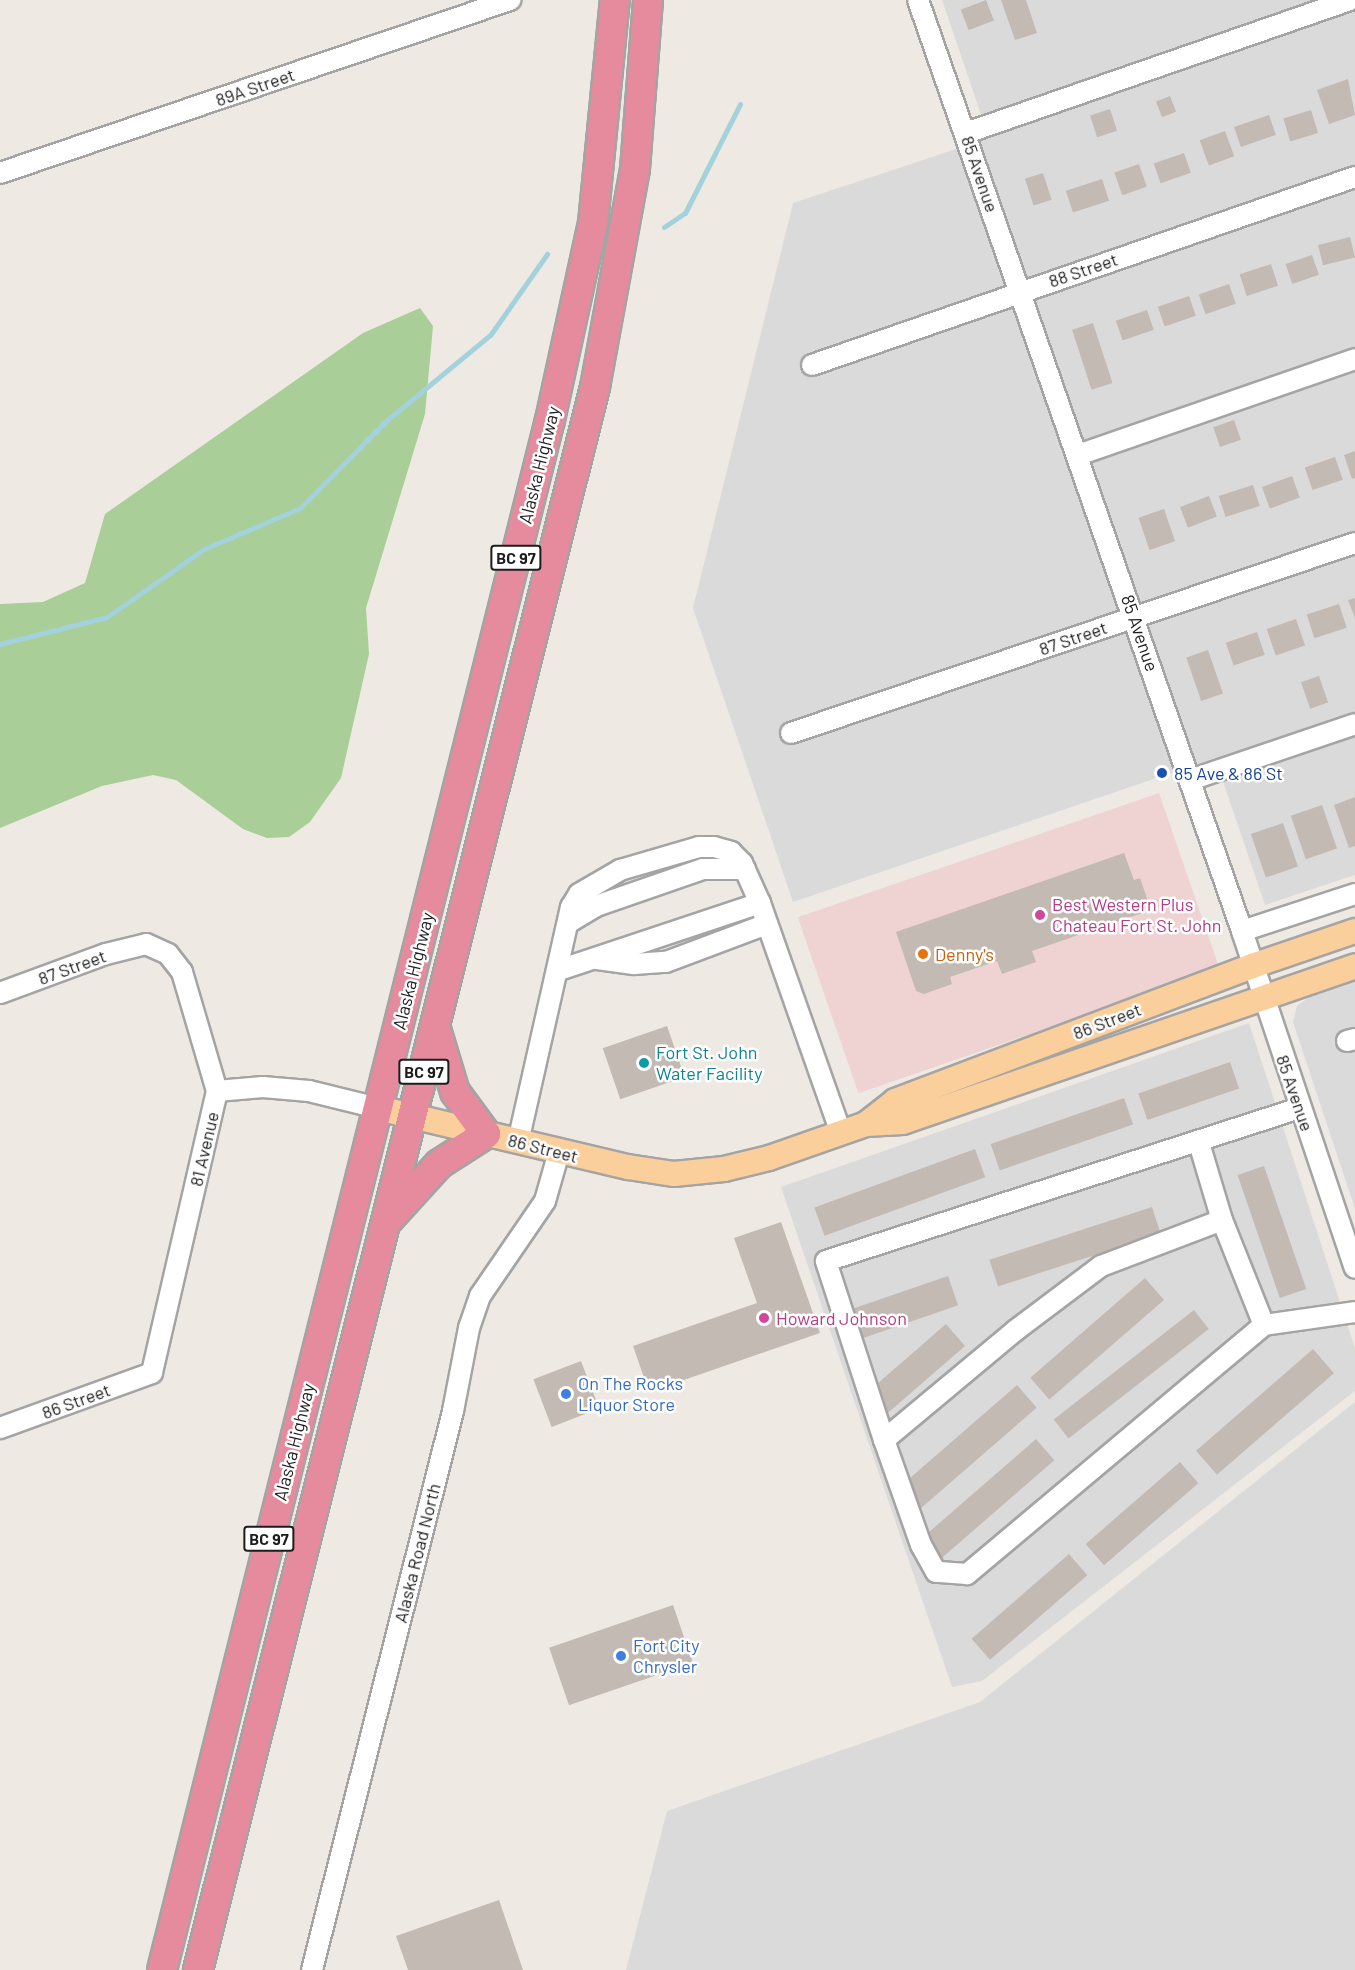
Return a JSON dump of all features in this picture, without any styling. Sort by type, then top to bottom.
[{"type":"highway","points":[[601,0],[614,14]]},
{"type":"highway","name":"Alaska Highway","points":[[198,1970],[599,364],[635,169],[648,0]]},
{"type":"highway","name":"Alaska Highway","points":[[162,1970],[575,310],[593,223],[614,14]]},
{"type":"highway","points":[[386,1222],[439,1164],[486,1134],[454,1092],[435,1027]]},
{"type":"main road","name":"86 Street","points":[[866,1124],[895,1101],[1252,966],[1355,931]]},
{"type":"main road","name":"86 Street","points":[[378,1108],[559,1152],[654,1172],[694,1174],[746,1164],[866,1124],[903,1122],[1355,966]]},
{"type":"street","name":"89A Street","points":[[0,173],[510,0]]},
{"type":"street","name":"85 Avenue","points":[[918,0],[1022,292],[1242,931],[1355,1268]]},
{"type":"street","points":[[966,133],[1350,0]]},
{"type":"street","name":"88 Street","points":[[812,364],[1355,177]]},
{"type":"street","points":[[1078,455],[1355,359]]},
{"type":"street","name":"87 Street","points":[[791,733],[1355,543]]},
{"type":"street","points":[[1190,780],[1355,724]]},
{"type":"street","points":[[518,1142],[559,970],[571,907],[589,885],[631,867],[699,847],[714,847],[731,852],[745,869],[760,903],[841,1133]]},
{"type":"street","points":[[1242,931],[1355,894]]},
{"type":"street","points":[[559,970],[760,903]]},
{"type":"street","points":[[594,958],[634,964],[666,962],[767,924]]},
{"type":"street","name":"87 Street","points":[[0,993],[105,954],[146,944]]},
{"type":"street","name":"81 Avenue","points":[[146,944],[168,954],[182,972],[217,1090],[152,1373]]},
{"type":"street","name":"86 Street","points":[[217,1090],[263,1087],[309,1091],[378,1108]]},
{"type":"street","points":[[1300,1108],[1199,1143],[826,1261],[921,1545],[936,1572],[967,1574],[1264,1325],[1355,1312]]},
{"type":"street","points":[[1199,1143],[1222,1220],[1264,1325]]},
{"type":"street","name":"Alaska Road North","points":[[312,1970],[453,1411],[474,1310],[492,1276],[545,1201],[559,1152]]},
{"type":"street","points":[[884,1440],[1016,1330],[1101,1266],[1222,1220]]},
{"type":"street","name":"86 Street","points":[[0,1428],[152,1373]]},
{"type":"shaded area","points":[[942,0],[1355,0],[1355,875],[1265,905],[1215,758],[793,902],[693,608],[793,203],[989,138]]},
{"type":"shaded area","points":[[1159,793],[1220,969],[858,1093],[798,917]]},
{"type":"shaded area","points":[[1355,981],[1355,1209],[1293,1022],[1297,1006],[1308,998]]},
{"type":"shaded area","points":[[1249,1023],[1355,1348],[1355,1391],[982,1681],[952,1687],[781,1187]]},
{"type":"shaded area","points":[[1355,1402],[1355,1970],[626,1970],[667,1811],[980,1702]]},
{"type":"green space","points":[[420,308],[433,326],[425,414],[366,608],[369,654],[341,778],[310,822],[289,837],[267,838],[243,829],[176,780],[153,775],[102,786],[0,828],[0,604],[43,602],[85,583],[105,514],[363,333]]},
{"type":"building","points":[[986,0],[994,21],[969,30],[961,10]]},
{"type":"building","points":[[1001,0],[1026,0],[1037,33],[1015,40]]},
{"type":"building","points":[[1348,79],[1355,115],[1329,124],[1317,90]]},
{"type":"building","points":[[1170,96],[1176,112],[1162,117],[1156,101]]},
{"type":"building","points":[[1110,109],[1117,131],[1097,137],[1090,115]]},
{"type":"building","points":[[1311,110],[1318,133],[1290,141],[1283,118]]},
{"type":"building","points":[[1269,115],[1276,135],[1241,147],[1234,127]]},
{"type":"building","points":[[1225,131],[1234,156],[1209,166],[1200,140]]},
{"type":"building","points":[[1184,153],[1191,173],[1161,183],[1154,163]]},
{"type":"building","points":[[1139,164],[1147,187],[1122,195],[1114,172]]},
{"type":"building","points":[[1043,173],[1052,200],[1034,206],[1025,179]]},
{"type":"building","points":[[1102,179],[1109,201],[1073,213],[1066,191]]},
{"type":"building","points":[[1350,237],[1355,257],[1323,265],[1318,245]]},
{"type":"building","points":[[1312,255],[1319,275],[1292,284],[1286,264]]},
{"type":"building","points":[[1271,264],[1278,286],[1247,296],[1240,274]]},
{"type":"building","points":[[1229,284],[1236,304],[1206,314],[1199,294]]},
{"type":"building","points":[[1189,296],[1196,316],[1165,327],[1158,307]]},
{"type":"building","points":[[1147,310],[1154,330],[1123,341],[1116,321]]},
{"type":"building","points":[[1093,323],[1112,383],[1092,390],[1072,330]]},
{"type":"building","points":[[1234,420],[1241,440],[1220,447],[1213,427]]},
{"type":"building","points":[[1355,451],[1355,478],[1352,479],[1344,455]]},
{"type":"building","points":[[1335,457],[1343,480],[1313,490],[1305,467]]},
{"type":"building","points":[[1292,476],[1300,498],[1270,509],[1262,487]]},
{"type":"building","points":[[1253,485],[1260,506],[1226,517],[1219,496]]},
{"type":"building","points":[[1209,496],[1217,517],[1188,528],[1180,507]]},
{"type":"building","points":[[1164,509],[1175,541],[1150,550],[1138,518]]},
{"type":"building","points":[[1355,598],[1355,618],[1348,600]]},
{"type":"building","points":[[1339,604],[1347,628],[1314,638],[1307,615]]},
{"type":"building","points":[[1296,619],[1305,645],[1276,656],[1267,629]]},
{"type":"building","points":[[1257,632],[1265,655],[1234,665],[1226,643]]},
{"type":"building","points":[[1208,650],[1223,693],[1201,701],[1186,657]]},
{"type":"building","points":[[1319,676],[1328,702],[1310,709],[1301,682]]},
{"type":"building","points":[[1355,797],[1355,846],[1349,848],[1334,805]]},
{"type":"building","points":[[1322,805],[1337,848],[1306,859],[1291,816]]},
{"type":"building","points":[[1283,823],[1298,866],[1266,878],[1251,834]]},
{"type":"building","name":"Best Western Plus Chateau Fort St. John","points":[[1124,853],[1134,880],[1140,878],[1151,910],[1032,951],[1036,962],[1002,974],[997,961],[950,977],[952,984],[924,994],[916,991],[896,932]]},
{"type":"building","name":"Fort St. John Water Facility","points":[[667,1026],[685,1077],[620,1099],[603,1048]]},
{"type":"building","points":[[1230,1062],[1239,1088],[1147,1120],[1138,1094]]},
{"type":"building","points":[[1124,1098],[1133,1124],[1000,1170],[991,1144]]},
{"type":"building","points":[[975,1149],[985,1177],[825,1236],[814,1207]]},
{"type":"building","points":[[1264,1166],[1306,1289],[1280,1298],[1238,1175]]},
{"type":"building","points":[[1152,1207],[1161,1234],[998,1286],[989,1260]]},
{"type":"building","name":"Howard Johnson","points":[[781,1222],[820,1333],[649,1392],[633,1346],[757,1303],[734,1238]]},
{"type":"building","points":[[948,1276],[958,1305],[857,1340],[847,1311]]},
{"type":"building","points":[[1145,1278],[1164,1300],[1049,1400],[1030,1378]]},
{"type":"building","points":[[1194,1310],[1209,1329],[1069,1439],[1054,1420]]},
{"type":"building","points":[[946,1324],[965,1346],[888,1413],[869,1391]]},
{"type":"building","points":[[1313,1349],[1334,1373],[1217,1475],[1196,1451]]},
{"type":"building","name":"On The Rocks Liquor Store","points":[[581,1361],[599,1409],[552,1427],[533,1379]]},
{"type":"building","points":[[1017,1385],[1037,1408],[920,1509],[900,1487]]},
{"type":"building","points":[[1036,1439],[1054,1460],[941,1559],[923,1537]]},
{"type":"building","points":[[1180,1462],[1198,1483],[1104,1565],[1086,1544]]},
{"type":"building","points":[[1069,1554],[1087,1575],[990,1660],[972,1639]]},
{"type":"building","name":"Fort City Chrysler","points":[[673,1605],[693,1663],[569,1705],[549,1648]]},
{"type":"building","points":[[499,1900],[523,1970],[408,1970],[396,1936]]},
{"type":"waterway","points":[[664,227],[685,213],[740,104]]},
{"type":"waterway","points":[[0,644],[107,617],[204,549],[300,508],[386,421],[491,334],[547,254]]},
{"type":"place","name":"85 Ave & 86 St","points":[[1162,773]]},
{"type":"place","name":"Best Western Plus Chateau Fort St. John","points":[[1040,915]]},
{"type":"place","name":"Denny's","points":[[923,954]]},
{"type":"place","name":"Fort St. John Water Facility","points":[[644,1063]]},
{"type":"place","name":"Howard Johnson","points":[[764,1318]]},
{"type":"place","name":"On The Rocks Liquor Store","points":[[566,1394]]},
{"type":"place","name":"Fort City Chrysler","points":[[621,1656]]}]
